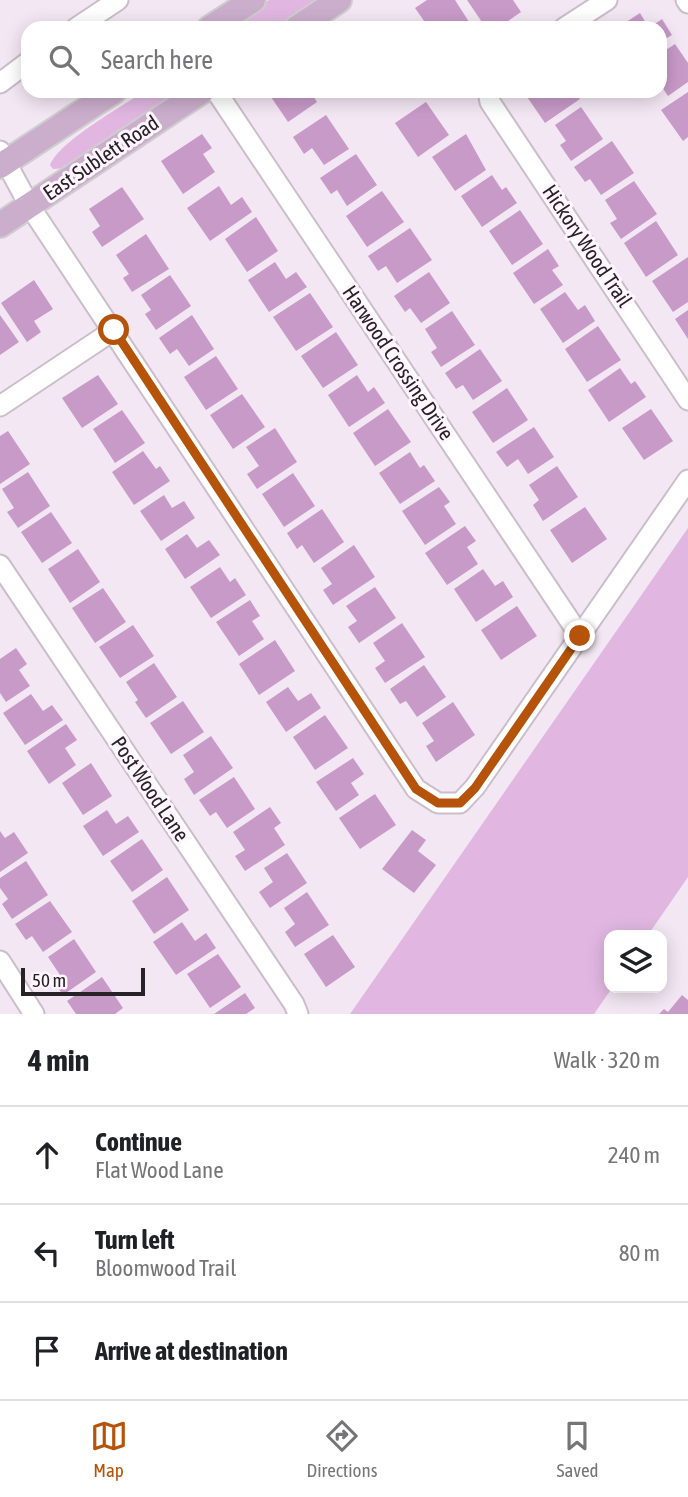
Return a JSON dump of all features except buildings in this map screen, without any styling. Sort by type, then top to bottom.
[{"type":"main road","points":[[221,21],[253,0]]},
{"type":"main road","points":[[308,21],[339,0]]},
{"type":"main road","points":[[2,159],[102,98]]},
{"type":"main road","name":"East Sublett Road","points":[[0,225],[191,98]]},
{"type":"street","points":[[86,21],[118,0]]},
{"type":"street","points":[[575,21],[607,0]]},
{"type":"street","points":[[0,83],[21,67]]},
{"type":"street","name":"Harwood Crossing Drive","points":[[221,98],[580,636]]},
{"type":"street","name":"Hickory Wood Trail","points":[[489,98],[688,400]]},
{"type":"street","points":[[2,159],[29,205],[416,789],[438,803],[460,803],[475,788],[688,480]]},
{"type":"street","points":[[0,406],[114,330]]},
{"type":"street","name":"Post Wood Lane","points":[[0,565],[294,1004],[298,1014]]},
{"type":"street","points":[[0,961],[34,1014]]},
{"type":"shaded area","points":[[269,0],[318,0],[291,21],[239,21]]},
{"type":"shaded area","points":[[134,98],[177,98],[67,168],[53,169],[50,165],[56,156],[92,125]]},
{"type":"shaded area","points":[[688,528],[688,877],[651,930],[604,930],[604,993],[609,993],[594,1014],[350,1014]]},
{"type":"route","points":[[114,330],[416,789],[438,803],[460,803],[475,788],[580,636]]}]
